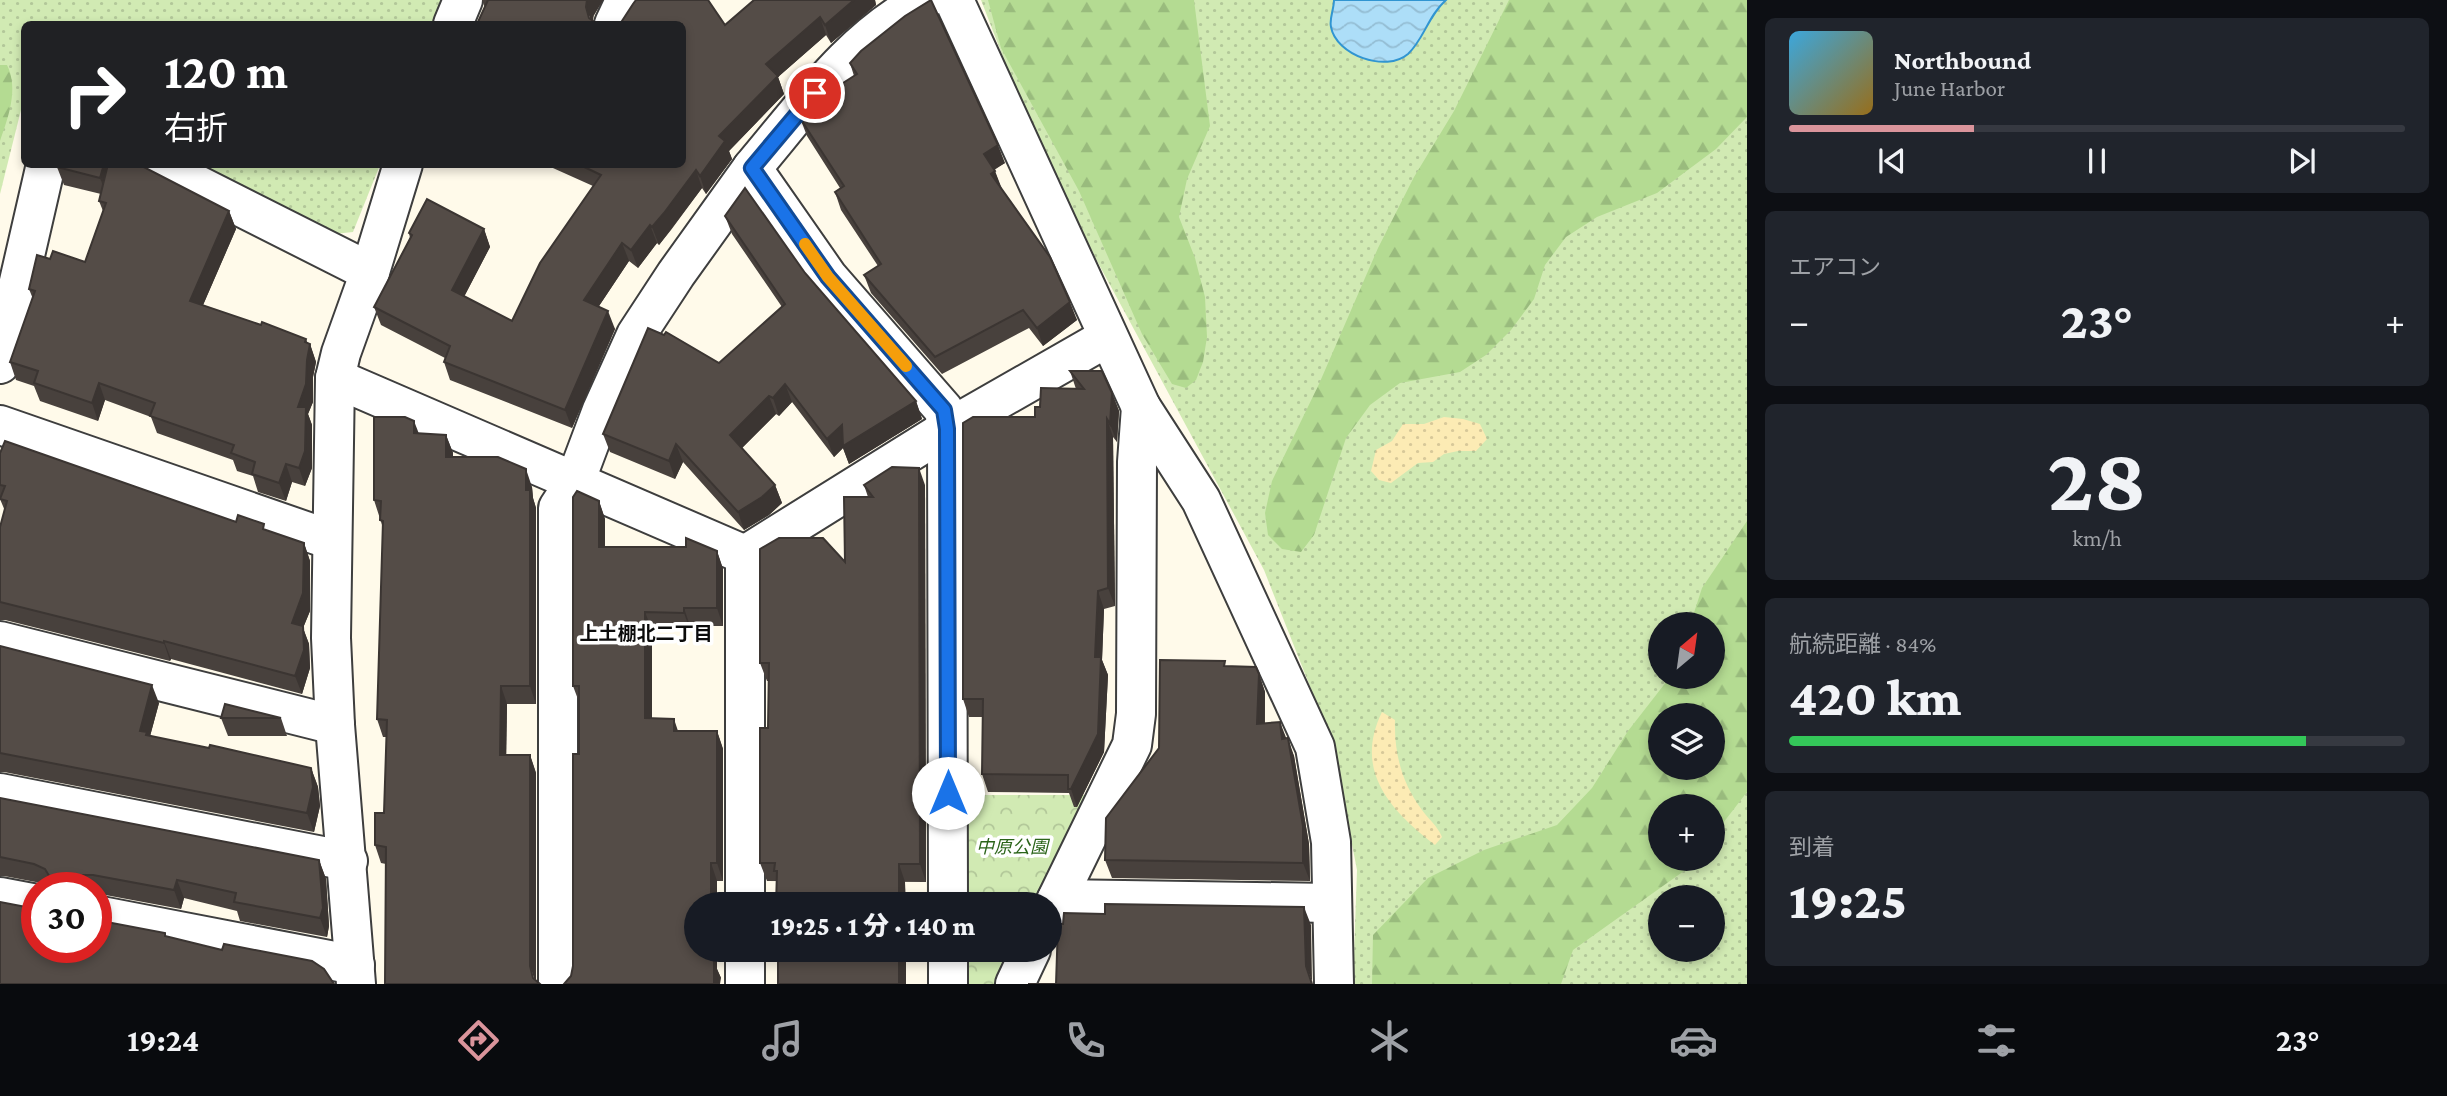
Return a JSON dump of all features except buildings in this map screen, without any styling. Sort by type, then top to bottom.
[{"type":"street","points":[[454,21],[463,0]]},
{"type":"street","points":[[615,21],[622,7],[632,0]]},
{"type":"street","points":[[558,984],[558,508],[575,482],[602,410],[636,335],[752,168],[831,74],[867,40],[925,0]]},
{"type":"street","points":[[954,0],[1141,407],[1200,500],[1315,747],[1331,842],[1334,984]]},
{"type":"street","points":[[0,364],[45,168]]},
{"type":"street","points":[[164,168],[370,272]]},
{"type":"street","points":[[112,919],[356,975],[335,725],[331,638],[335,378],[402,168]]},
{"type":"street","points":[[752,168],[828,277],[944,410],[947,429],[948,892]]},
{"type":"street","points":[[745,555],[947,429],[1108,337]]},
{"type":"street","points":[[335,378],[745,555]]},
{"type":"street","points":[[1060,892],[1132,745],[1136,713],[1137,462],[1141,407]]},
{"type":"street","points":[[0,425],[331,540]]},
{"type":"street","points":[[745,555],[745,892]]},
{"type":"street","points":[[0,641],[335,725]]},
{"type":"street","points":[[0,793],[348,861]]},
{"type":"street","points":[[0,897],[21,901]]},
{"type":"street","points":[[1062,906],[1332,903]]},
{"type":"street","points":[[744,984],[745,962]]},
{"type":"street","points":[[948,962],[948,984]]},
{"type":"street","points":[[1015,984],[1025,962]]},
{"type":"green space","points":[[0,0],[444,0],[435,21],[21,21],[21,110],[0,194]]},
{"type":"green space","points":[[981,0],[1747,0],[1747,984],[1353,984],[1357,870],[1332,742],[1264,570],[1096,259],[1015,88]]},
{"type":"green space","points":[[988,0],[1194,0],[1210,126],[1187,179],[1179,217],[1195,258],[1205,297],[1207,337],[1203,362],[1196,380],[1186,388],[1172,384],[1142,334],[1079,191],[1001,48]]},
{"type":"green space","points":[[1509,0],[1747,0],[1747,117],[1716,149],[1657,193],[1597,217],[1566,237],[1545,265],[1534,299],[1511,330],[1486,355],[1460,372],[1400,383],[1370,405],[1346,438],[1314,535],[1301,552],[1282,549],[1268,535],[1265,513],[1272,481],[1319,384],[1378,248],[1414,177],[1454,111]]},
{"type":"green space","points":[[0,65],[7,65],[12,94],[0,141]]},
{"type":"green space","points":[[200,168],[379,168],[353,232],[324,235]]},
{"type":"green space","points":[[1747,521],[1747,792],[1725,820],[1725,794],[1648,794],[1648,871],[1684,871],[1664,885],[1648,885],[1648,897],[1573,950],[1561,984],[1372,984],[1373,935],[1428,878],[1484,850],[1557,825],[1592,788],[1628,731],[1648,705],[1648,780],[1725,780],[1725,703],[1650,703],[1660,690],[1726,690],[1726,612],[1694,612],[1702,588]]},
{"type":"green space","name":"中原公園","points":[[961,795],[1096,795],[1048,892],[961,892]]},
{"type":"green space","points":[[961,962],[1013,962],[1002,984],[960,984]]},
{"type":"sand","points":[[1444,417],[1480,424],[1487,439],[1476,451],[1458,451],[1444,454],[1433,462],[1418,463],[1391,483],[1379,480],[1371,471],[1376,450],[1392,441],[1403,424],[1424,424]]},
{"type":"sand","points":[[1382,712],[1395,720],[1396,745],[1404,779],[1442,837],[1435,845],[1391,804],[1374,771],[1374,733]]},
{"type":"water","points":[[1334,0],[1446,0],[1408,54],[1387,62],[1363,58],[1342,46],[1331,27]]},
{"type":"slow traffic","points":[[805,244],[828,277],[906,366]]},
{"type":"district","name":"上土棚北二丁目","points":[[646,633]]},
{"type":"route","points":[[815,93],[752,168],[828,277],[944,410],[947,429],[948,793]]}]
